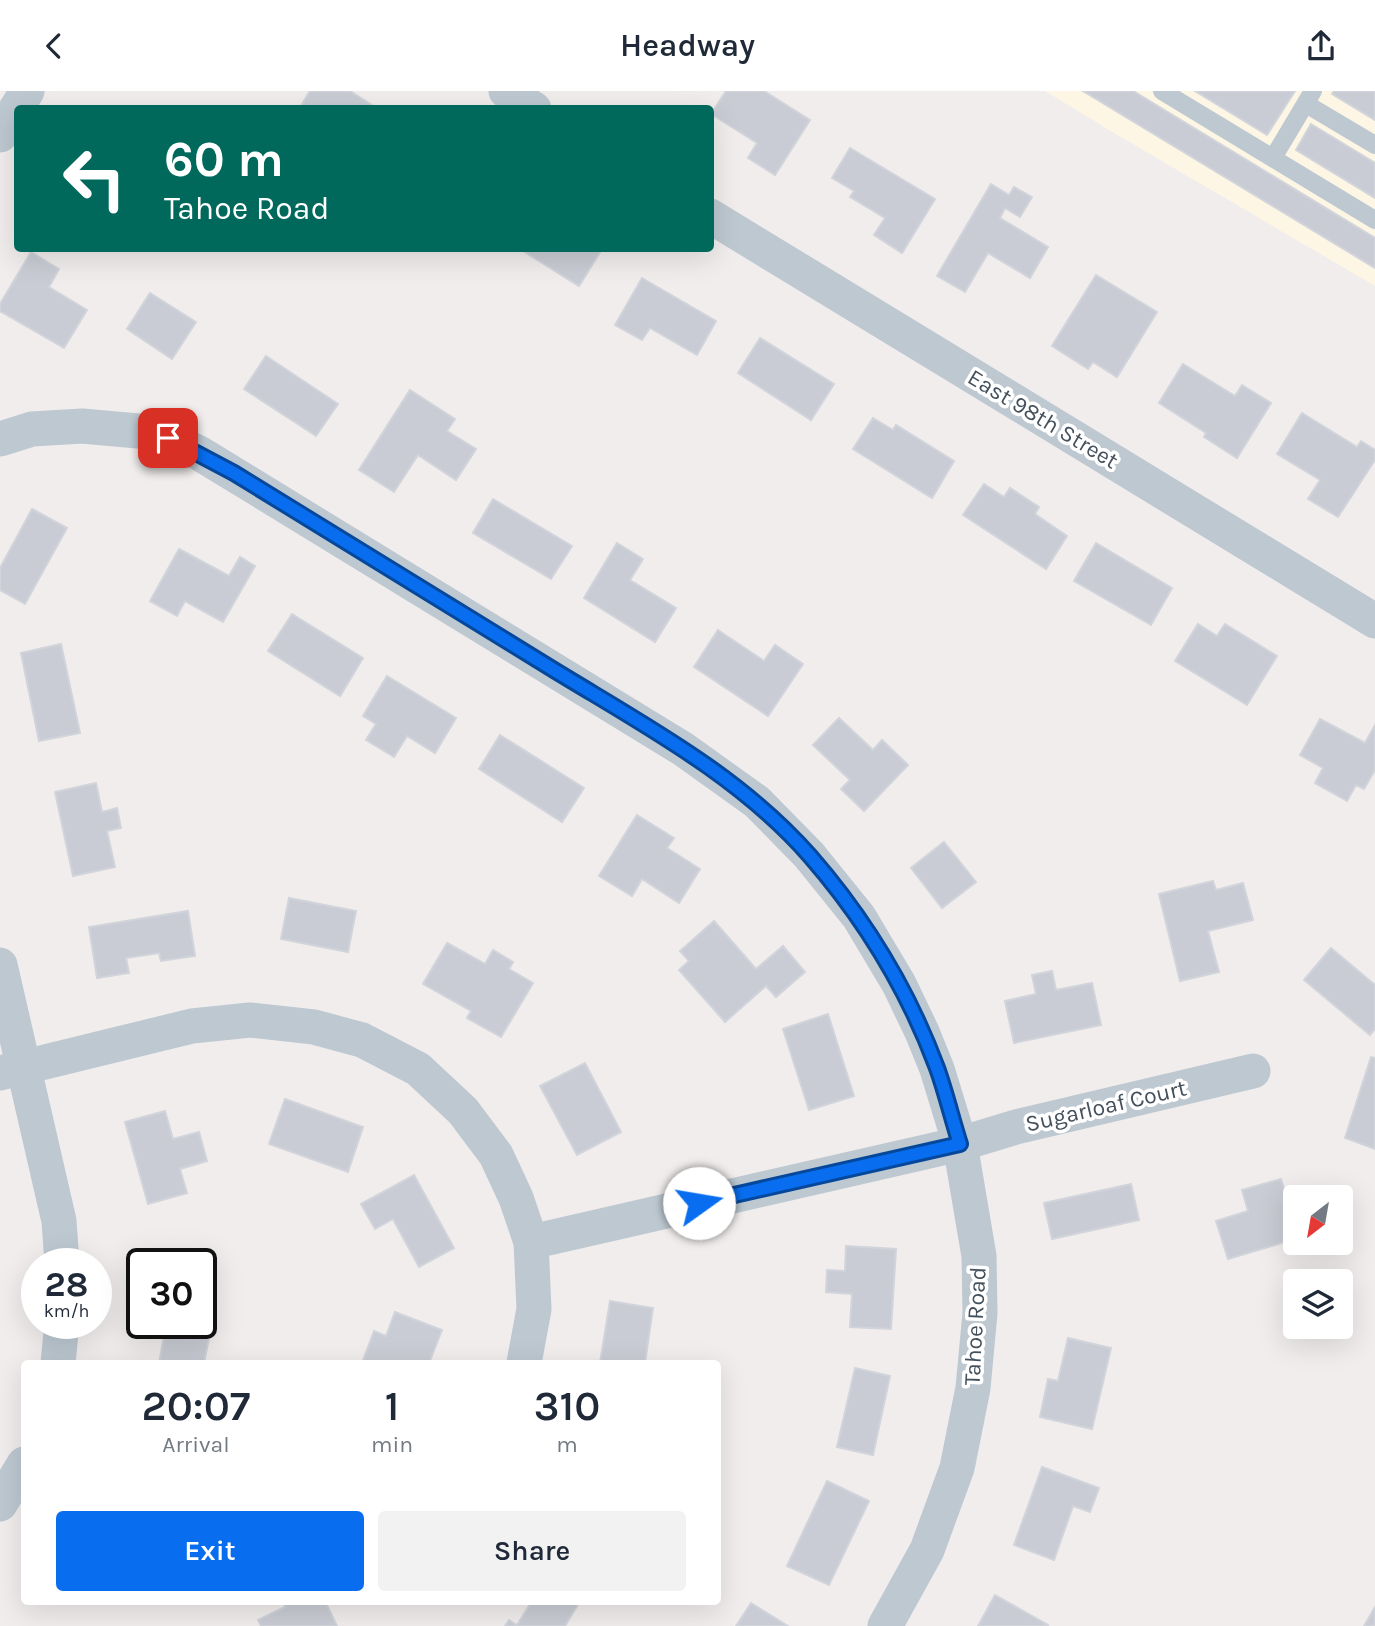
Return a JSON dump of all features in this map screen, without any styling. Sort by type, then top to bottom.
[{"type":"street","points":[[506,91],[528,105]]},
{"type":"street","points":[[0,135],[14,112]]},
{"type":"street","name":"East 98th Street","points":[[714,218],[1375,621]]},
{"type":"street","name":"Tahoe Road","points":[[0,439],[32,429],[82,426],[149,432],[168,438],[234,473],[683,749],[757,802],[809,855],[859,917],[899,984],[937,1069],[960,1144],[979,1256],[980,1313],[973,1388],[957,1468],[927,1550],[885,1626]]},
{"type":"street","points":[[0,965],[12,1071],[59,1221],[61,1248]]},
{"type":"street","points":[[12,1071],[192,1026],[250,1020],[314,1027],[362,1040],[418,1069],[463,1111],[496,1154],[516,1198],[531,1242],[534,1309],[525,1360]]},
{"type":"street","name":"Sugarloaf Court","points":[[531,1242],[960,1144],[1016,1128],[1253,1072]]},
{"type":"street","points":[[58,1360],[60,1339]]},
{"type":"street","points":[[0,1504],[21,1469]]},
{"type":"lane","points":[[1162,91],[1375,220]]},
{"type":"lane","points":[[1273,158],[1309,97],[1375,145]]},
{"type":"shaded area","points":[[1045,91],[1375,91],[1375,286],[1114,133]]},
{"type":"building","points":[[310,91],[350,91],[372,105],[301,105]]},
{"type":"building","points":[[726,91],[764,91],[810,120],[775,175],[748,158],[757,143],[714,116],[714,109]]},
{"type":"building","points":[[1083,91],[1133,91],[1375,238],[1375,268]]},
{"type":"building","points":[[1195,91],[1295,91],[1267,135]]},
{"type":"building","points":[[1334,91],[1375,91],[1375,120],[1332,94]]},
{"type":"building","points":[[1311,124],[1375,163],[1375,198],[1296,150]]},
{"type":"building","points":[[850,148],[935,199],[902,253],[874,235],[885,218],[850,197],[854,191],[832,178]]},
{"type":"building","points":[[991,184],[1009,195],[1014,187],[1032,197],[1020,217],[1005,208],[1000,218],[1048,247],[1030,278],[988,253],[965,292],[937,276]]},
{"type":"building","points":[[31,252],[59,269],[49,287],[87,310],[64,348],[0,311],[0,304]]},
{"type":"building","points":[[525,252],[600,252],[579,286]]},
{"type":"building","points":[[1096,275],[1157,312],[1117,377],[1093,362],[1088,369],[1052,346]]},
{"type":"building","points":[[642,278],[716,321],[697,355],[650,328],[642,340],[615,325]]},
{"type":"building","points":[[150,293],[196,322],[172,359],[127,329]]},
{"type":"building","points":[[760,338],[834,384],[811,420],[738,373]]},
{"type":"building","points":[[266,356],[338,404],[316,436],[244,389]]},
{"type":"building","points":[[1183,364],[1235,396],[1242,385],[1271,403],[1237,458],[1204,437],[1206,433],[1159,403]]},
{"type":"building","points":[[410,390],[455,419],[447,431],[476,449],[456,480],[418,455],[394,492],[359,470]]},
{"type":"building","points":[[1302,413],[1357,447],[1361,441],[1375,450],[1375,460],[1338,517],[1308,499],[1320,480],[1277,454]]},
{"type":"building","points":[[873,418],[893,430],[896,425],[954,461],[932,498],[853,449]]},
{"type":"building","points":[[984,484],[1004,497],[1010,488],[1039,507],[1035,514],[1067,536],[1046,569],[963,515]]},
{"type":"building","points":[[493,499],[572,546],[551,579],[473,533]]},
{"type":"building","points":[[32,509],[67,528],[25,604],[0,590],[0,568]]},
{"type":"building","points":[[617,543],[643,559],[630,580],[676,608],[655,642],[584,598]]},
{"type":"building","points":[[1096,543],[1172,588],[1151,625],[1074,581]]},
{"type":"building","points":[[179,549],[229,576],[240,557],[255,566],[223,622],[185,601],[177,616],[150,601]]},
{"type":"building","points":[[292,614],[363,658],[340,696],[268,651]]},
{"type":"building","points":[[1198,624],[1217,636],[1225,624],[1277,656],[1247,705],[1175,661]]},
{"type":"building","points":[[718,630],[764,661],[775,645],[803,664],[768,716],[694,667]]},
{"type":"building","points":[[61,644],[80,733],[39,741],[21,653]]},
{"type":"building","points":[[387,676],[456,718],[435,753],[407,736],[394,757],[366,740],[376,724],[363,716]]},
{"type":"building","points":[[839,718],[873,750],[882,740],[908,765],[864,811],[841,789],[850,780],[813,745]]},
{"type":"building","points":[[1320,719],[1365,743],[1375,725],[1375,770],[1364,789],[1356,785],[1347,801],[1315,783],[1323,768],[1300,755]]},
{"type":"building","points":[[500,735],[584,788],[562,822],[479,769]]},
{"type":"building","points":[[96,783],[102,812],[117,808],[121,828],[107,831],[115,867],[73,876],[55,792]]},
{"type":"building","points":[[637,815],[674,838],[667,848],[700,869],[679,903],[642,879],[632,896],[599,876]]},
{"type":"building","points":[[944,842],[976,882],[942,908],[911,868]]},
{"type":"building","points":[[1213,881],[1216,890],[1243,883],[1253,920],[1208,931],[1219,972],[1180,981],[1159,894]]},
{"type":"building","points":[[289,898],[356,911],[348,952],[281,939]]},
{"type":"building","points":[[188,911],[195,956],[161,961],[159,953],[126,958],[129,973],[97,978],[89,927]]},
{"type":"building","points":[[714,921],[756,969],[783,946],[805,972],[776,997],[766,986],[725,1022],[679,970],[689,961],[680,951]]},
{"type":"building","points":[[447,943],[485,964],[493,950],[513,962],[509,969],[533,983],[501,1037],[467,1018],[471,1011],[423,984]]},
{"type":"building","points":[[1331,948],[1375,985],[1375,1029],[1370,1035],[1304,980]]},
{"type":"building","points":[[1052,971],[1056,990],[1092,983],[1101,1025],[1014,1043],[1005,1001],[1036,994],[1032,975]]},
{"type":"building","points":[[828,1014],[854,1096],[809,1110],[783,1029]]},
{"type":"building","points":[[1371,1057],[1375,1058],[1375,1149],[1345,1138]]},
{"type":"building","points":[[585,1063],[621,1132],[577,1155],[540,1086]]},
{"type":"building","points":[[285,1099],[363,1127],[348,1172],[269,1144]]},
{"type":"building","points":[[165,1111],[173,1139],[199,1132],[207,1161],[180,1169],[187,1193],[148,1204],[125,1122]]},
{"type":"building","points":[[414,1175],[454,1248],[419,1267],[393,1219],[375,1229],[361,1204]]},
{"type":"building","points":[[1281,1179],[1283,1243],[1228,1259],[1216,1221],[1248,1211],[1242,1190]]},
{"type":"building","points":[[1131,1184],[1139,1220],[1052,1239],[1044,1203]]},
{"type":"building","points":[[846,1246],[896,1249],[891,1329],[850,1327],[852,1294],[826,1292],[827,1270],[845,1271]]},
{"type":"building","points":[[610,1301],[653,1308],[645,1360],[600,1360]]},
{"type":"building","points":[[395,1312],[442,1330],[430,1360],[363,1360],[374,1331],[386,1336]]},
{"type":"building","points":[[1068,1338],[1111,1348],[1092,1429],[1040,1417],[1048,1379],[1058,1381]]},
{"type":"building","points":[[164,1339],[209,1339],[205,1360],[160,1360]]},
{"type":"building","points":[[855,1368],[890,1376],[873,1455],[837,1447]]},
{"type":"building","points":[[1042,1467],[1099,1488],[1090,1512],[1073,1506],[1054,1560],[1014,1545]]},
{"type":"building","points":[[827,1481],[869,1501],[829,1585],[787,1566]]},
{"type":"building","points":[[995,1595],[1048,1625],[978,1626]]},
{"type":"building","points":[[751,1603],[788,1626],[736,1626]]},
{"type":"building","points":[[284,1605],[327,1605],[337,1626],[261,1626],[258,1620]]},
{"type":"building","points":[[530,1605],[578,1605],[565,1626],[505,1626],[509,1620],[517,1625]]},
{"type":"building","points":[[1375,1607],[1375,1626],[1364,1626]]},
{"type":"route","points":[[168,438],[234,473],[683,749],[757,802],[809,855],[859,917],[899,984],[922,1032],[937,1069],[960,1144],[699,1203]]}]
